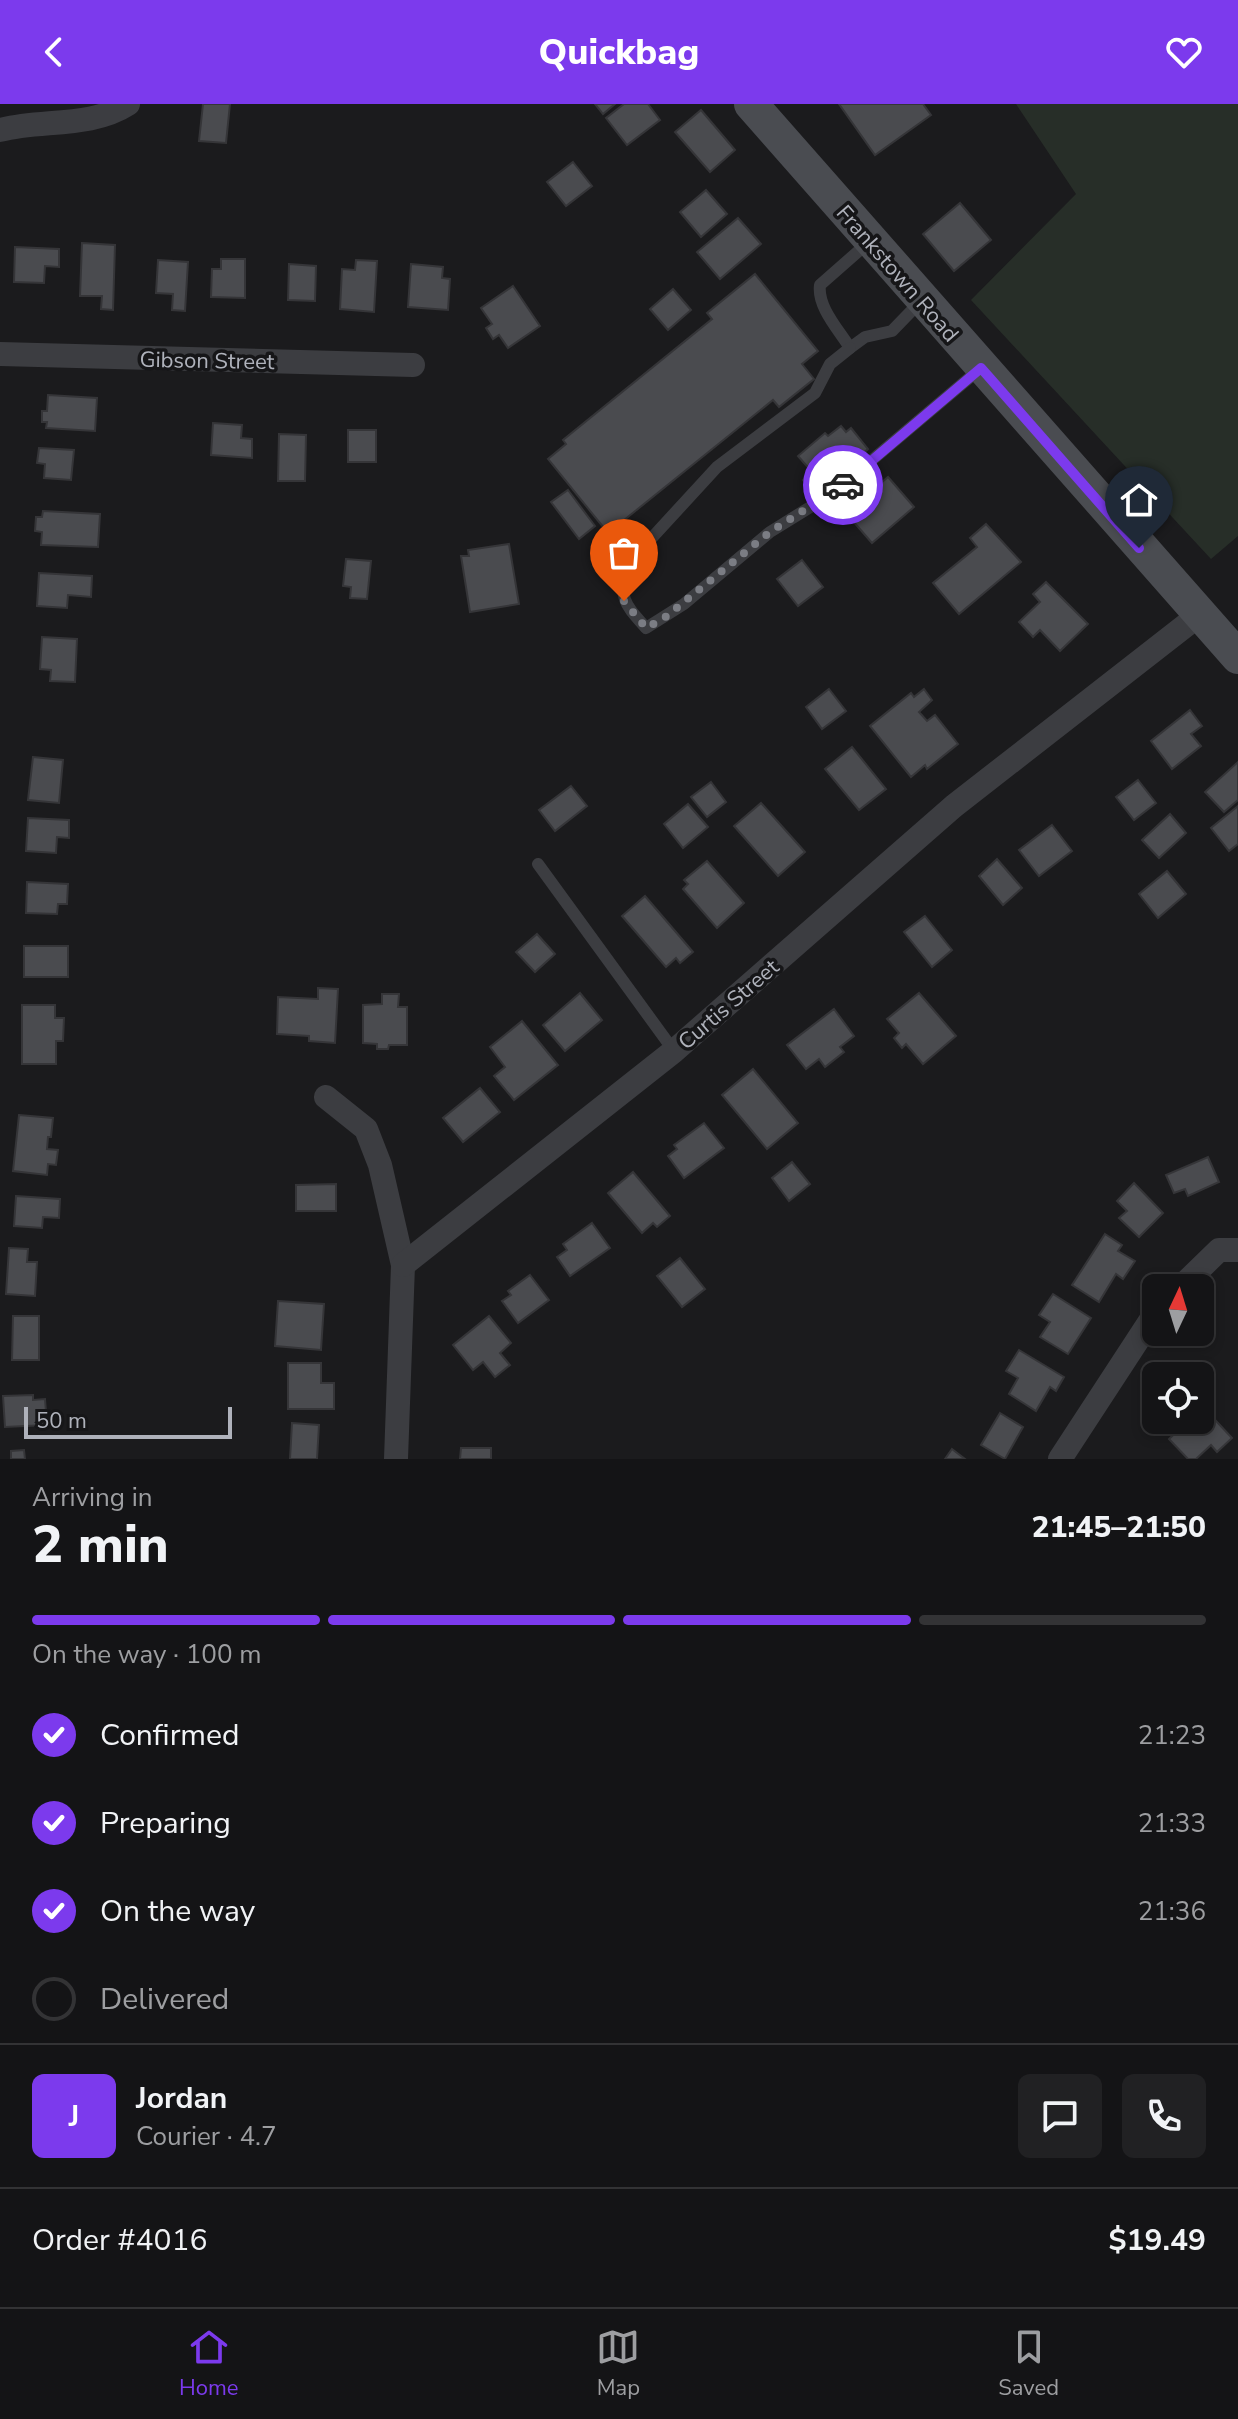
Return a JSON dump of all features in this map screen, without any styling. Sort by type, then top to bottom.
[{"type":"main road","name":"Frankstown Road","points":[[751,104],[1238,657]]},
{"type":"street","points":[[0,130],[25,124],[85,119],[112,113],[128,104]]},
{"type":"street","name":"Gibson Street","points":[[0,354],[413,365]]},
{"type":"street","name":"Curtis Street","points":[[403,1265],[674,1051],[954,806],[1199,615]]},
{"type":"street","points":[[326,1097],[366,1129],[380,1165],[403,1265],[396,1459]]},
{"type":"street","points":[[1194,1274],[1219,1250],[1238,1250]]},
{"type":"street","points":[[1060,1459],[1142,1333]]},
{"type":"lane","points":[[850,348],[821,301],[819,290],[820,285],[870,241]]},
{"type":"lane","points":[[922,301],[892,331],[865,337],[830,364],[815,393],[717,467],[626,566],[622,587],[624,601],[646,628],[684,604],[770,532],[833,493],[981,368]]},
{"type":"lane","points":[[538,864],[674,1051]]},
{"type":"shaded area","points":[[1016,104],[1238,104],[1238,536],[1211,559],[971,300],[1076,194]]},
{"type":"building","points":[[203,104],[230,104],[226,143],[199,141]]},
{"type":"building","points":[[595,104],[615,104],[603,114]]},
{"type":"building","points":[[624,104],[648,104],[660,120],[627,145],[606,118]]},
{"type":"building","points":[[839,104],[923,104],[931,115],[875,155]]},
{"type":"building","points":[[701,110],[735,150],[710,172],[675,132]]},
{"type":"building","points":[[573,162],[592,186],[566,206],[547,182]]},
{"type":"building","points":[[706,190],[727,214],[701,237],[680,212]]},
{"type":"building","points":[[960,203],[991,240],[954,271],[923,234]]},
{"type":"building","points":[[738,218],[761,244],[720,279],[697,252]]},
{"type":"building","points":[[82,243],[115,245],[113,310],[101,309],[102,296],[80,296]]},
{"type":"building","points":[[15,247],[59,249],[59,267],[45,266],[44,283],[14,282]]},
{"type":"building","points":[[221,259],[245,259],[245,298],[211,297],[212,269],[221,269]]},
{"type":"building","points":[[158,260],[188,262],[185,311],[172,310],[173,294],[156,293]]},
{"type":"building","points":[[356,260],[377,261],[374,312],[340,309],[342,269],[355,270]]},
{"type":"building","points":[[289,264],[316,266],[315,301],[288,300]]},
{"type":"building","points":[[411,264],[443,267],[442,278],[450,279],[448,310],[408,307]]},
{"type":"building","points":[[755,274],[818,351],[802,364],[814,379],[779,407],[773,400],[608,533],[548,459],[566,444],[563,440],[712,319],[707,313]]},
{"type":"building","points":[[513,286],[540,326],[508,348],[499,335],[493,339],[486,328],[492,324],[481,308]]},
{"type":"building","points":[[673,289],[691,310],[668,330],[650,309]]},
{"type":"building","points":[[48,395],[97,398],[95,431],[46,428],[47,422],[42,422],[42,411],[47,411]]},
{"type":"building","points":[[213,423],[242,425],[241,438],[252,439],[252,458],[211,455]]},
{"type":"building","points":[[841,426],[846,432],[851,428],[868,449],[815,494],[803,480],[812,472],[798,456],[825,433],[828,436]]},
{"type":"building","points":[[348,430],[376,430],[376,462],[348,462]]},
{"type":"building","points":[[279,434],[306,435],[305,481],[278,481]]},
{"type":"building","points":[[39,448],[74,450],[71,480],[44,478],[45,464],[37,463]]},
{"type":"building","points":[[888,477],[914,507],[872,543],[846,513]]},
{"type":"building","points":[[568,490],[595,526],[579,539],[551,502]]},
{"type":"building","points":[[43,511],[100,514],[98,547],[41,545],[42,532],[35,531],[36,517],[42,517]]},
{"type":"building","points":[[986,524],[1021,562],[959,614],[933,583],[977,547],[970,538]]},
{"type":"building","points":[[509,544],[519,604],[470,612],[461,556],[469,556],[468,550]]},
{"type":"building","points":[[346,559],[371,561],[367,599],[350,598],[351,587],[343,586]]},
{"type":"building","points":[[802,560],[823,587],[798,606],[777,579]]},
{"type":"building","points":[[39,573],[92,576],[91,597],[68,595],[67,608],[37,606]]},
{"type":"building","points":[[1046,582],[1088,624],[1060,651],[1040,630],[1033,637],[1019,622],[1040,602],[1033,594]]},
{"type":"building","points":[[42,637],[77,639],[75,682],[50,681],[51,670],[40,669]]},
{"type":"building","points":[[829,689],[846,711],[822,729],[806,707]]},
{"type":"building","points":[[924,689],[932,700],[919,712],[927,721],[935,715],[958,744],[927,769],[925,765],[911,777],[870,726],[911,693],[914,697]]},
{"type":"building","points":[[1190,710],[1202,726],[1191,734],[1201,746],[1172,769],[1151,741]]},
{"type":"building","points":[[852,747],[886,789],[859,810],[825,769]]},
{"type":"building","points":[[33,757],[63,760],[59,803],[28,800]]},
{"type":"building","points":[[1238,762],[1238,800],[1224,812],[1205,792]]},
{"type":"building","points":[[1138,780],[1156,803],[1134,820],[1116,797]]},
{"type":"building","points":[[711,782],[726,802],[707,817],[691,797]]},
{"type":"building","points":[[571,786],[587,806],[555,831],[539,810]]},
{"type":"building","points":[[761,803],[805,852],[778,876],[734,826]]},
{"type":"building","points":[[688,804],[708,827],[683,848],[664,824]]},
{"type":"building","points":[[1238,806],[1238,844],[1229,851],[1211,828]]},
{"type":"building","points":[[1170,814],[1186,833],[1159,858],[1142,840]]},
{"type":"building","points":[[28,818],[69,820],[69,838],[57,837],[56,853],[26,851]]},
{"type":"building","points":[[1052,825],[1072,851],[1039,876],[1019,850]]},
{"type":"building","points":[[997,859],[1022,888],[1003,905],[979,876]]},
{"type":"building","points":[[707,861],[744,903],[717,928],[683,889],[688,884],[684,880]]},
{"type":"building","points":[[1167,871],[1186,894],[1158,918],[1139,894]]},
{"type":"building","points":[[27,882],[68,884],[67,904],[58,904],[57,914],[26,913]]},
{"type":"building","points":[[645,896],[693,952],[680,963],[676,958],[666,967],[622,916]]},
{"type":"building","points":[[925,916],[952,950],[932,967],[904,932]]},
{"type":"building","points":[[537,934],[555,954],[535,972],[516,952]]},
{"type":"building","points":[[24,946],[68,946],[68,977],[24,977]]},
{"type":"building","points":[[318,988],[338,989],[335,1043],[309,1041],[309,1036],[277,1034],[278,997],[318,999]]},
{"type":"building","points":[[580,993],[602,1020],[565,1051],[543,1025]]},
{"type":"building","points":[[919,993],[956,1036],[923,1064],[906,1044],[902,1048],[894,1038],[899,1033],[887,1019]]},
{"type":"building","points":[[382,994],[399,994],[398,1007],[407,1007],[407,1045],[377,1049],[377,1044],[363,1043],[363,1005],[382,1004]]},
{"type":"building","points":[[22,1005],[55,1005],[55,1018],[64,1018],[63,1041],[56,1041],[56,1064],[22,1064]]},
{"type":"building","points":[[834,1009],[854,1036],[840,1047],[844,1052],[825,1067],[819,1059],[806,1069],[787,1045]]},
{"type":"building","points":[[522,1021],[558,1065],[514,1100],[494,1076],[505,1067],[490,1047]]},
{"type":"building","points":[[753,1069],[798,1123],[767,1149],[722,1095]]},
{"type":"building","points":[[480,1088],[500,1112],[463,1142],[443,1118]]},
{"type":"building","points":[[19,1115],[53,1118],[47,1149],[58,1150],[56,1165],[48,1164],[47,1175],[13,1171]]},
{"type":"building","points":[[704,1123],[724,1148],[684,1178],[668,1156],[677,1149],[674,1145]]},
{"type":"building","points":[[1208,1157],[1219,1182],[1188,1196],[1185,1189],[1174,1193],[1166,1175]]},
{"type":"building","points":[[792,1162],[810,1184],[789,1201],[772,1178]]},
{"type":"building","points":[[633,1172],[670,1216],[657,1227],[653,1223],[642,1233],[608,1193]]},
{"type":"building","points":[[1134,1183],[1163,1213],[1139,1237],[1119,1218],[1127,1211],[1117,1201]]},
{"type":"building","points":[[336,1184],[336,1211],[296,1211],[296,1185]]},
{"type":"building","points":[[16,1196],[60,1199],[59,1218],[43,1217],[42,1228],[14,1226]]},
{"type":"building","points":[[592,1223],[610,1248],[570,1276],[557,1257],[567,1250],[563,1244]]},
{"type":"building","points":[[1105,1234],[1122,1245],[1118,1251],[1135,1261],[1123,1279],[1116,1274],[1099,1302],[1072,1285]]},
{"type":"building","points":[[9,1248],[28,1249],[27,1262],[37,1262],[35,1296],[6,1294]]},
{"type":"building","points":[[680,1258],[705,1289],[682,1307],[657,1276]]},
{"type":"building","points":[[530,1275],[549,1300],[518,1323],[502,1301],[511,1295],[508,1291]]},
{"type":"building","points":[[1053,1294],[1091,1318],[1068,1354],[1040,1337],[1050,1322],[1039,1315]]},
{"type":"building","points":[[278,1301],[324,1304],[321,1350],[275,1346]]},
{"type":"building","points":[[13,1316],[39,1316],[39,1360],[12,1360]]},
{"type":"building","points":[[489,1316],[511,1343],[500,1353],[510,1365],[495,1377],[483,1362],[473,1370],[453,1345]]},
{"type":"building","points":[[1019,1350],[1064,1377],[1056,1391],[1050,1387],[1036,1411],[1009,1394],[1018,1378],[1006,1371]]},
{"type":"building","points":[[288,1363],[321,1363],[321,1383],[334,1383],[334,1409],[288,1409]]},
{"type":"building","points":[[33,1395],[33,1400],[45,1399],[47,1425],[5,1427],[3,1396]]},
{"type":"building","points":[[1000,1413],[1023,1427],[1005,1459],[981,1445]]},
{"type":"building","points":[[1214,1419],[1232,1438],[1217,1452],[1211,1445],[1196,1459],[1188,1459],[1169,1439],[1174,1434],[1214,1434]]},
{"type":"building","points":[[292,1423],[319,1425],[317,1459],[290,1459]]},
{"type":"building","points":[[461,1448],[491,1448],[491,1459],[460,1459]]},
{"type":"building","points":[[952,1449],[965,1459],[945,1459]]},
{"type":"building","points":[[24,1450],[25,1459],[11,1459],[11,1451]]},
{"type":"way so far","points":[[624,601],[646,628],[663,619],[770,532],[843,485]]},
{"type":"route","points":[[843,485],[981,368],[1139,548]]}]
